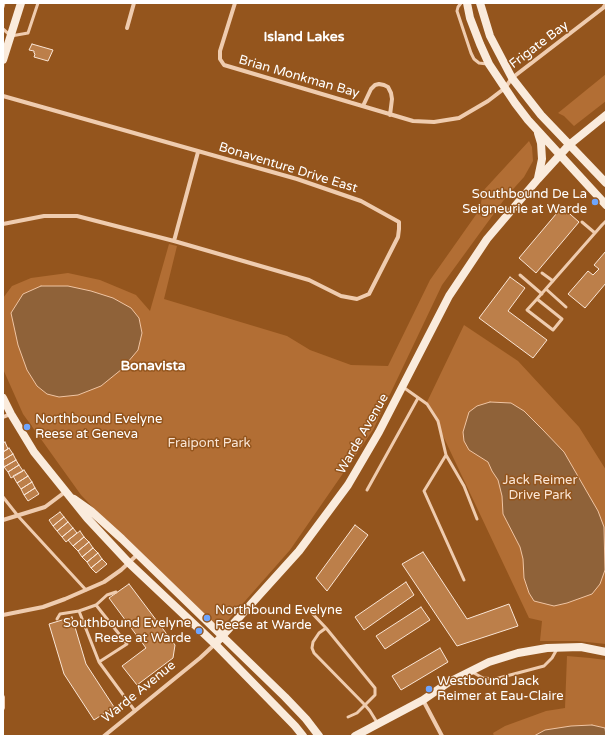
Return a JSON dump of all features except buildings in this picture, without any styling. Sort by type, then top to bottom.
[{"type":"street","points":[[3,60],[21,3]]},
{"type":"street","points":[[127,28],[134,3]]},
{"type":"street","name":"Brian Monkman Bay","points":[[235,3],[220,51],[220,59],[224,65],[413,121],[422,122],[440,122],[459,118],[488,101],[505,88]]},
{"type":"street","points":[[467,3],[470,18],[489,64],[515,103],[537,130],[606,205]]},
{"type":"street","points":[[480,3],[490,36],[512,78],[531,103],[606,183]]},
{"type":"street","name":"Frigate Bay","points":[[505,88],[512,78],[603,8],[606,4]]},
{"type":"street","name":"Brian Monkman Bay","points":[[363,106],[371,89],[375,85],[384,85],[388,87],[391,93],[392,99],[390,114]]},
{"type":"street","name":"Bonaventure Drive East","points":[[3,96],[297,179],[361,202],[398,222],[400,229],[398,237],[369,294],[357,299],[341,296],[309,280],[174,241],[78,216],[44,216],[3,224]]},
{"type":"street","name":"Warde Avenue","points":[[104,736],[200,658],[215,644],[299,551],[348,485],[379,432],[449,296],[487,240],[538,179],[569,145],[606,115]]},
{"type":"street","points":[[537,130],[541,143],[542,159],[538,179]]},
{"type":"street","points":[[174,241],[198,152]]},
{"type":"street","points":[[3,398],[7,416],[86,518],[129,563],[215,644],[303,736]]},
{"type":"street","points":[[65,492],[91,511],[138,554],[221,637],[285,697],[306,719],[319,736]]},
{"type":"street","points":[[3,520],[45,506],[65,492]]},
{"type":"street","points":[[3,615],[43,606],[65,599],[104,582],[129,563],[138,554]]},
{"type":"street","points":[[355,736],[423,700],[449,682],[489,662],[518,653],[557,648],[581,647],[606,652]]},
{"type":"street","points":[[3,698],[3,708]]},
{"type":"street","points":[[423,700],[442,736]]},
{"type":"lane","points":[[3,7],[4,3]]},
{"type":"lane","points":[[3,29],[11,36],[28,33],[38,3]]},
{"type":"lane","points":[[461,3],[458,7],[458,12],[474,59],[479,63],[489,64]]},
{"type":"lane","points":[[537,299],[562,319],[553,330],[527,310],[606,221]]},
{"type":"lane","points":[[582,222],[595,233]]},
{"type":"lane","points":[[542,272],[553,281]]},
{"type":"lane","points":[[520,275],[542,294]]},
{"type":"lane","points":[[546,289],[566,307]]},
{"type":"lane","points":[[403,387],[428,404],[438,422],[446,455],[464,486],[477,519]]},
{"type":"lane","points":[[367,490],[418,398]]},
{"type":"lane","points":[[446,455],[424,491],[464,580]]},
{"type":"lane","points":[[3,497],[18,516],[86,590]]},
{"type":"lane","points":[[57,619],[60,614],[78,611],[96,605],[107,595],[116,592]]},
{"type":"lane","points":[[96,605],[127,644],[99,662]]},
{"type":"lane","points":[[308,609],[326,628],[375,688],[375,695],[357,713],[348,717]]},
{"type":"lane","points":[[78,611],[99,662],[135,711]]},
{"type":"lane","points":[[326,628],[319,633],[313,642],[312,648],[314,653],[365,705],[378,724]]},
{"type":"lane","points":[[470,672],[483,678],[495,679],[544,666],[552,658],[557,648]]},
{"type":"green space","points":[[606,74],[606,101],[574,126],[564,116],[558,113]]},
{"type":"green space","name":"Fraipont Park","points":[[529,141],[532,147],[533,161],[524,177],[506,197],[442,285],[373,430],[290,550],[216,634],[81,495],[23,414],[3,369],[3,298],[12,286],[31,278],[68,273],[100,280],[136,295],[150,311],[169,244],[177,246],[164,299],[287,336],[310,350],[351,365],[388,366],[430,280],[480,209],[483,191]]},
{"type":"green space","name":"Jack Reimer Drive Park","points":[[464,325],[518,361],[579,427],[606,470],[606,644],[577,641],[540,641],[542,621],[529,618],[427,402]]},
{"type":"green space","points":[[567,656],[606,660],[606,736],[494,736],[493,733],[505,726],[546,711],[565,708]]},
{"type":"shaded area","points":[[41,286],[68,286],[113,298],[131,308],[139,318],[142,333],[138,350],[122,369],[101,386],[78,395],[59,397],[47,394],[37,386],[27,370],[18,345],[11,313],[23,294]]},
{"type":"shaded area","points":[[490,402],[511,403],[524,411],[543,430],[564,452],[598,511],[604,527],[605,570],[600,584],[592,594],[554,606],[534,601],[529,593],[524,578],[523,559],[520,547],[503,514],[502,496],[498,480],[488,462],[469,450],[464,441],[463,432],[469,412],[477,406]]},
{"type":"shaded area","points":[[592,725],[605,728],[606,736],[534,736],[545,730],[571,726]]},
{"type":"place","name":"Southbound De La Seigneurie at Warde","points":[[595,202]]},
{"type":"place","name":"Northbound Evelyne Reese at Geneva","points":[[27,427]]},
{"type":"place","name":"Northbound Evelyne Reese at Warde","points":[[207,618]]},
{"type":"place","name":"Southbound Evelyne Reese at Warde","points":[[199,631]]},
{"type":"place","name":"Westbound Jack Reimer at Eau-Claire","points":[[429,689]]},
{"type":"district","name":"Island Lakes","points":[[304,37]]},
{"type":"district","name":"Bonavista","points":[[153,366]]}]
